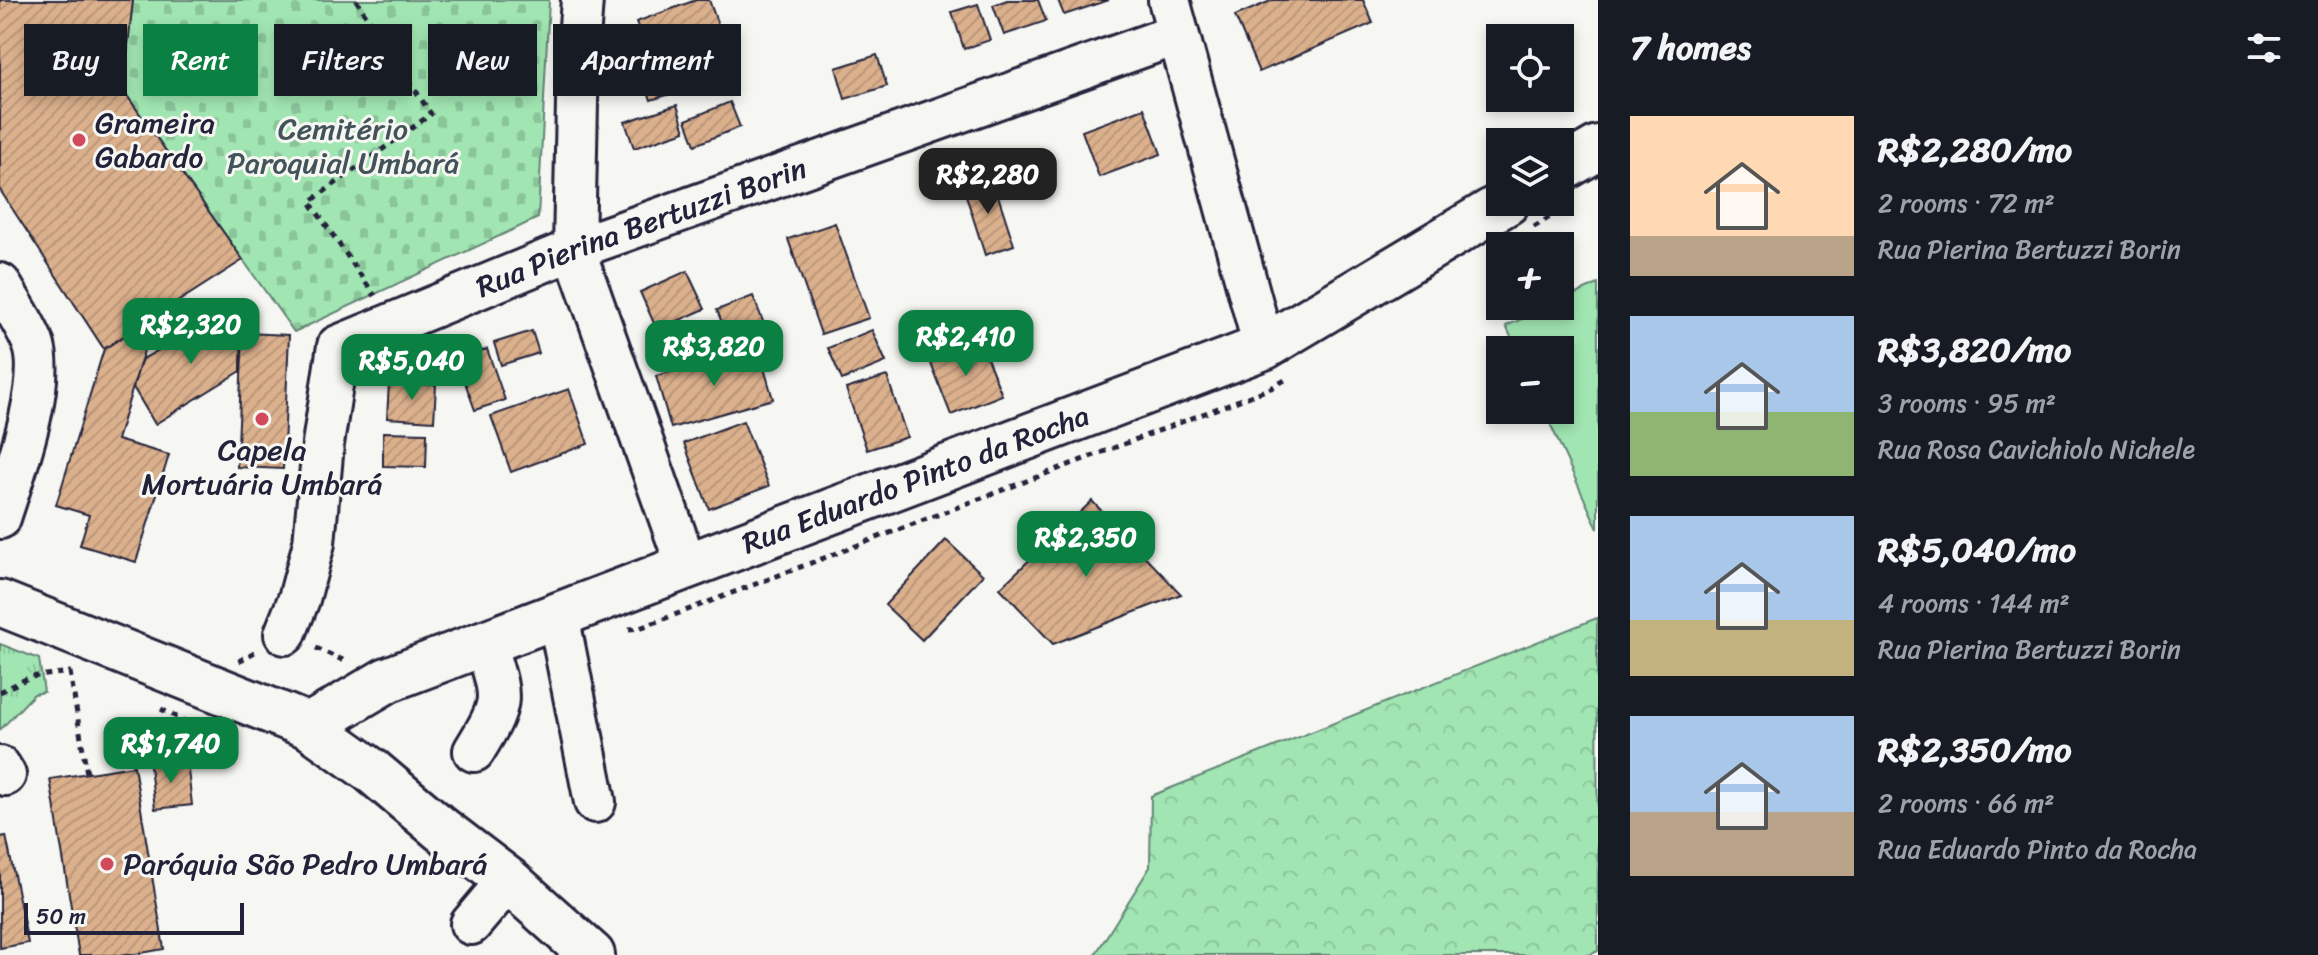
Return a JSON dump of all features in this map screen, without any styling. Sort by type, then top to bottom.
[{"type":"main road","points":[[1574,176],[1598,148]]},
{"type":"main road","name":"Rua Eduardo Pinto da Rocha","points":[[309,726],[387,680],[1264,347],[1518,216]]},
{"type":"main road","points":[[0,603],[309,726],[372,771],[508,880],[592,955]]},
{"type":"street","points":[[582,0],[574,249],[687,567]]},
{"type":"street","name":"Rua Pierina Bertuzzi Borin","points":[[285,634],[299,599],[314,543],[323,444],[338,346],[574,249],[1174,17]]},
{"type":"street","points":[[1174,17],[1264,347]]},
{"type":"street","points":[[0,284],[34,346],[36,375],[33,403],[0,518]]},
{"type":"street","points":[[558,615],[595,802]]},
{"type":"street","points":[[474,751],[496,715],[500,695],[485,643]]},
{"type":"street","points":[[471,924],[508,880]]},
{"type":"path","points":[[356,0],[431,114],[310,202],[394,324]]},
{"type":"path","points":[[285,634],[387,680]]},
{"type":"path","points":[[70,671],[87,774]]},
{"type":"path","points":[[0,692],[30,677],[70,671],[82,676]]},
{"type":"path","points":[[155,707],[194,726],[205,711]]},
{"type":"green space","name":"Cemitério Paroquial Umbará","points":[[133,0],[549,0],[538,218],[294,332],[127,96],[127,54]]},
{"type":"green space","points":[[1598,284],[1598,529],[1550,424],[1574,424],[1574,336],[1511,336],[1506,326],[1519,320],[1574,320],[1574,295]]},
{"type":"green space","points":[[1597,618],[1598,951],[1589,955],[1095,955],[1150,867],[1151,796]]},
{"type":"green space","points":[[0,644],[39,659],[44,692],[34,694],[0,730]]},
{"type":"building","name":"Grameira Gabardo","points":[[0,0],[133,0],[127,54],[127,24],[24,24],[24,96],[127,96],[243,260],[104,349],[0,190]]},
{"type":"building","points":[[696,0],[709,0],[718,24],[637,24]]},
{"type":"building","points":[[1007,0],[1038,0],[1046,21],[1004,35],[993,5]]},
{"type":"building","points":[[1058,0],[1109,0],[1064,15]]},
{"type":"building","points":[[1273,0],[1363,0],[1373,23],[1259,72],[1235,16]]},
{"type":"building","points":[[978,4],[990,40],[964,49],[952,12]]},
{"type":"building","points":[[877,55],[887,86],[845,99],[836,68]]},
{"type":"building","points":[[730,102],[740,127],[695,145],[686,120]]},
{"type":"building","points":[[677,105],[685,131],[634,148],[625,122]]},
{"type":"building","points":[[1144,108],[1161,154],[1099,177],[1082,131]]},
{"type":"building","points":[[992,177],[1014,245],[985,255],[963,186]]},
{"type":"building","points":[[835,223],[869,318],[821,334],[788,239]]},
{"type":"building","points":[[687,271],[705,309],[657,330],[640,292]]},
{"type":"building","points":[[753,296],[779,362],[743,376],[717,310]]},
{"type":"building","points":[[242,304],[241,371],[155,424],[133,387],[141,360]]},
{"type":"building","points":[[154,317],[117,440],[169,455],[136,562],[80,545],[89,515],[56,505],[104,349]]},
{"type":"building","points":[[872,330],[886,362],[842,380],[828,348]]},
{"type":"building","points":[[532,331],[539,353],[501,365],[494,343]]},
{"type":"building","name":"Capela Mortuária Umbará","points":[[243,333],[289,335],[283,469],[237,467]]},
{"type":"building","points":[[980,341],[1002,395],[951,415],[930,361]]},
{"type":"building","points":[[758,347],[773,399],[671,428],[656,376]]},
{"type":"building","points":[[487,349],[505,400],[475,410],[457,360]]},
{"type":"building","points":[[887,376],[907,437],[867,450],[846,389]]},
{"type":"building","points":[[389,383],[436,385],[434,421],[387,418]]},
{"type":"building","points":[[569,389],[588,444],[511,472],[491,416]]},
{"type":"building","points":[[743,421],[769,486],[709,509],[684,443]]},
{"type":"building","points":[[383,432],[427,433],[426,467],[383,466]]},
{"type":"building","points":[[1092,501],[1181,594],[1053,644],[1000,588]]},
{"type":"building","points":[[946,540],[983,575],[922,640],[885,605]]},
{"type":"building","points":[[187,761],[192,805],[155,809],[150,766]]},
{"type":"building","name":"Paróquia São Pedro Umbará","points":[[134,766],[164,949],[130,955],[79,955],[50,779]]},
{"type":"building","points":[[6,836],[28,943],[0,948],[0,837]]},
{"type":"place","name":"Grameira Gabardo","points":[[79,140]]},
{"type":"place","name":"Capela Mortuária Umbará","points":[[262,419]]},
{"type":"place","name":"Paróquia São Pedro Umbará","points":[[107,864]]}]
